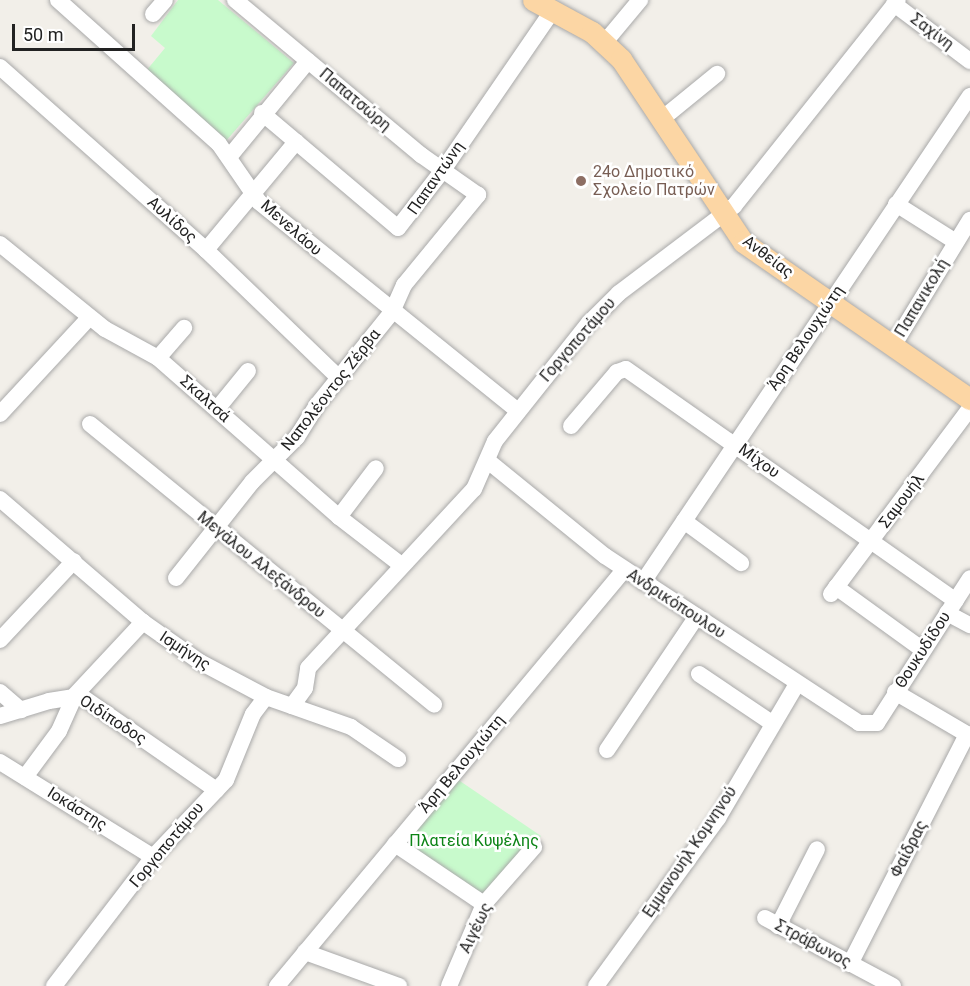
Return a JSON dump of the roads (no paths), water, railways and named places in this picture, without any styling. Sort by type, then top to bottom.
[{"type":"main road","name":"Ανθείας","points":[[533,0],[604,42],[663,118],[743,242],[970,399]]},
{"type":"street","name":"Μενελάου","points":[[58,0],[230,156],[253,194],[392,312],[518,411]]},
{"type":"street","points":[[153,14],[165,0]]},
{"type":"street","name":"Παπατσώρη","points":[[235,0],[443,170],[478,195]]},
{"type":"street","points":[[604,42],[640,0]]},
{"type":"street","name":"Σαχίνη","points":[[896,2],[970,60]]},
{"type":"street","name":"Γοργοποτάμου","points":[[291,706],[305,688],[308,668],[401,565],[474,489],[495,441],[602,308],[725,215],[896,2]]},
{"type":"street","name":"Παπαντώνη","points":[[262,113],[398,228],[443,170],[552,10]]},
{"type":"street","points":[[230,156],[262,113],[308,61]]},
{"type":"street","name":"Αυλίδος","points":[[0,67],[206,250],[339,378]]},
{"type":"street","points":[[663,118],[717,74]]},
{"type":"street","name":"Άρη Βελουχιώτη","points":[[643,582],[970,96]]},
{"type":"street","points":[[206,250],[296,142]]},
{"type":"street","name":"Ναπολέοντος Ζέρβα","points":[[176,578],[252,482],[275,462],[392,312],[404,285],[478,195]]},
{"type":"street","points":[[896,204],[965,230]]},
{"type":"street","name":"Παπανικολή","points":[[893,346],[965,230]]},
{"type":"street","name":"Σκαλτσά","points":[[0,244],[89,318],[158,358],[339,517],[401,565]]},
{"type":"street","points":[[0,414],[89,318]]},
{"type":"street","points":[[158,358],[184,327]]},
{"type":"street","name":"Μίχου","points":[[571,426],[617,372],[626,369],[872,540],[970,625]]},
{"type":"street","points":[[217,409],[248,371]]},
{"type":"street","name":"Σαμουήλ","points":[[923,650],[833,591],[970,408]]},
{"type":"street","name":"Μεγάλου Αλεξάνδρου","points":[[90,424],[434,705]]},
{"type":"street","name":"Ανδρικόπουλου","points":[[488,461],[624,570],[859,723],[877,723]]},
{"type":"street","points":[[339,517],[376,468]]},
{"type":"street","name":"Ισμήνης","points":[[0,499],[143,622],[200,662],[266,697],[351,728],[398,759]]},
{"type":"street","points":[[684,521],[741,563]]},
{"type":"street","points":[[0,640],[74,561]]},
{"type":"street","name":"Άρη Βελουχιώτη","points":[[277,986],[624,570]]},
{"type":"street","name":"Θουκυδίδου","points":[[877,723],[970,578]]},
{"type":"street","points":[[607,750],[697,616]]},
{"type":"street","points":[[25,777],[59,731],[75,695],[143,622]]},
{"type":"street","points":[[699,674],[772,723]]},
{"type":"street","name":"Εμμανουήλ Κομνηνού","points":[[596,986],[718,818],[797,684]]},
{"type":"street","points":[[0,692],[21,710]]},
{"type":"street","points":[[895,692],[969,735]]},
{"type":"street","name":"Οιδίποδος","points":[[0,716],[75,695],[216,790]]},
{"type":"street","name":"Γοργοποτάμου","points":[[54,986],[153,857],[228,776],[253,714],[266,697]]},
{"type":"street","name":"Φαίδρας","points":[[850,964],[969,735]]},
{"type":"street","name":"Ιοκάστης","points":[[0,762],[153,857]]},
{"type":"street","points":[[395,844],[484,904]]},
{"type":"street","name":"Αιγέως","points":[[449,986],[484,904],[534,847]]},
{"type":"street","name":"Στράβωνος","points":[[817,849],[771,922],[893,986]]},
{"type":"street","points":[[305,952],[399,986]]},
{"type":"place","name":"24ο Δημοτικό Σχολείο Πατρών","points":[[581,181]]},
{"type":"park label","name":"Πλατεία Κυψέλης","points":[[474,841]]}]
